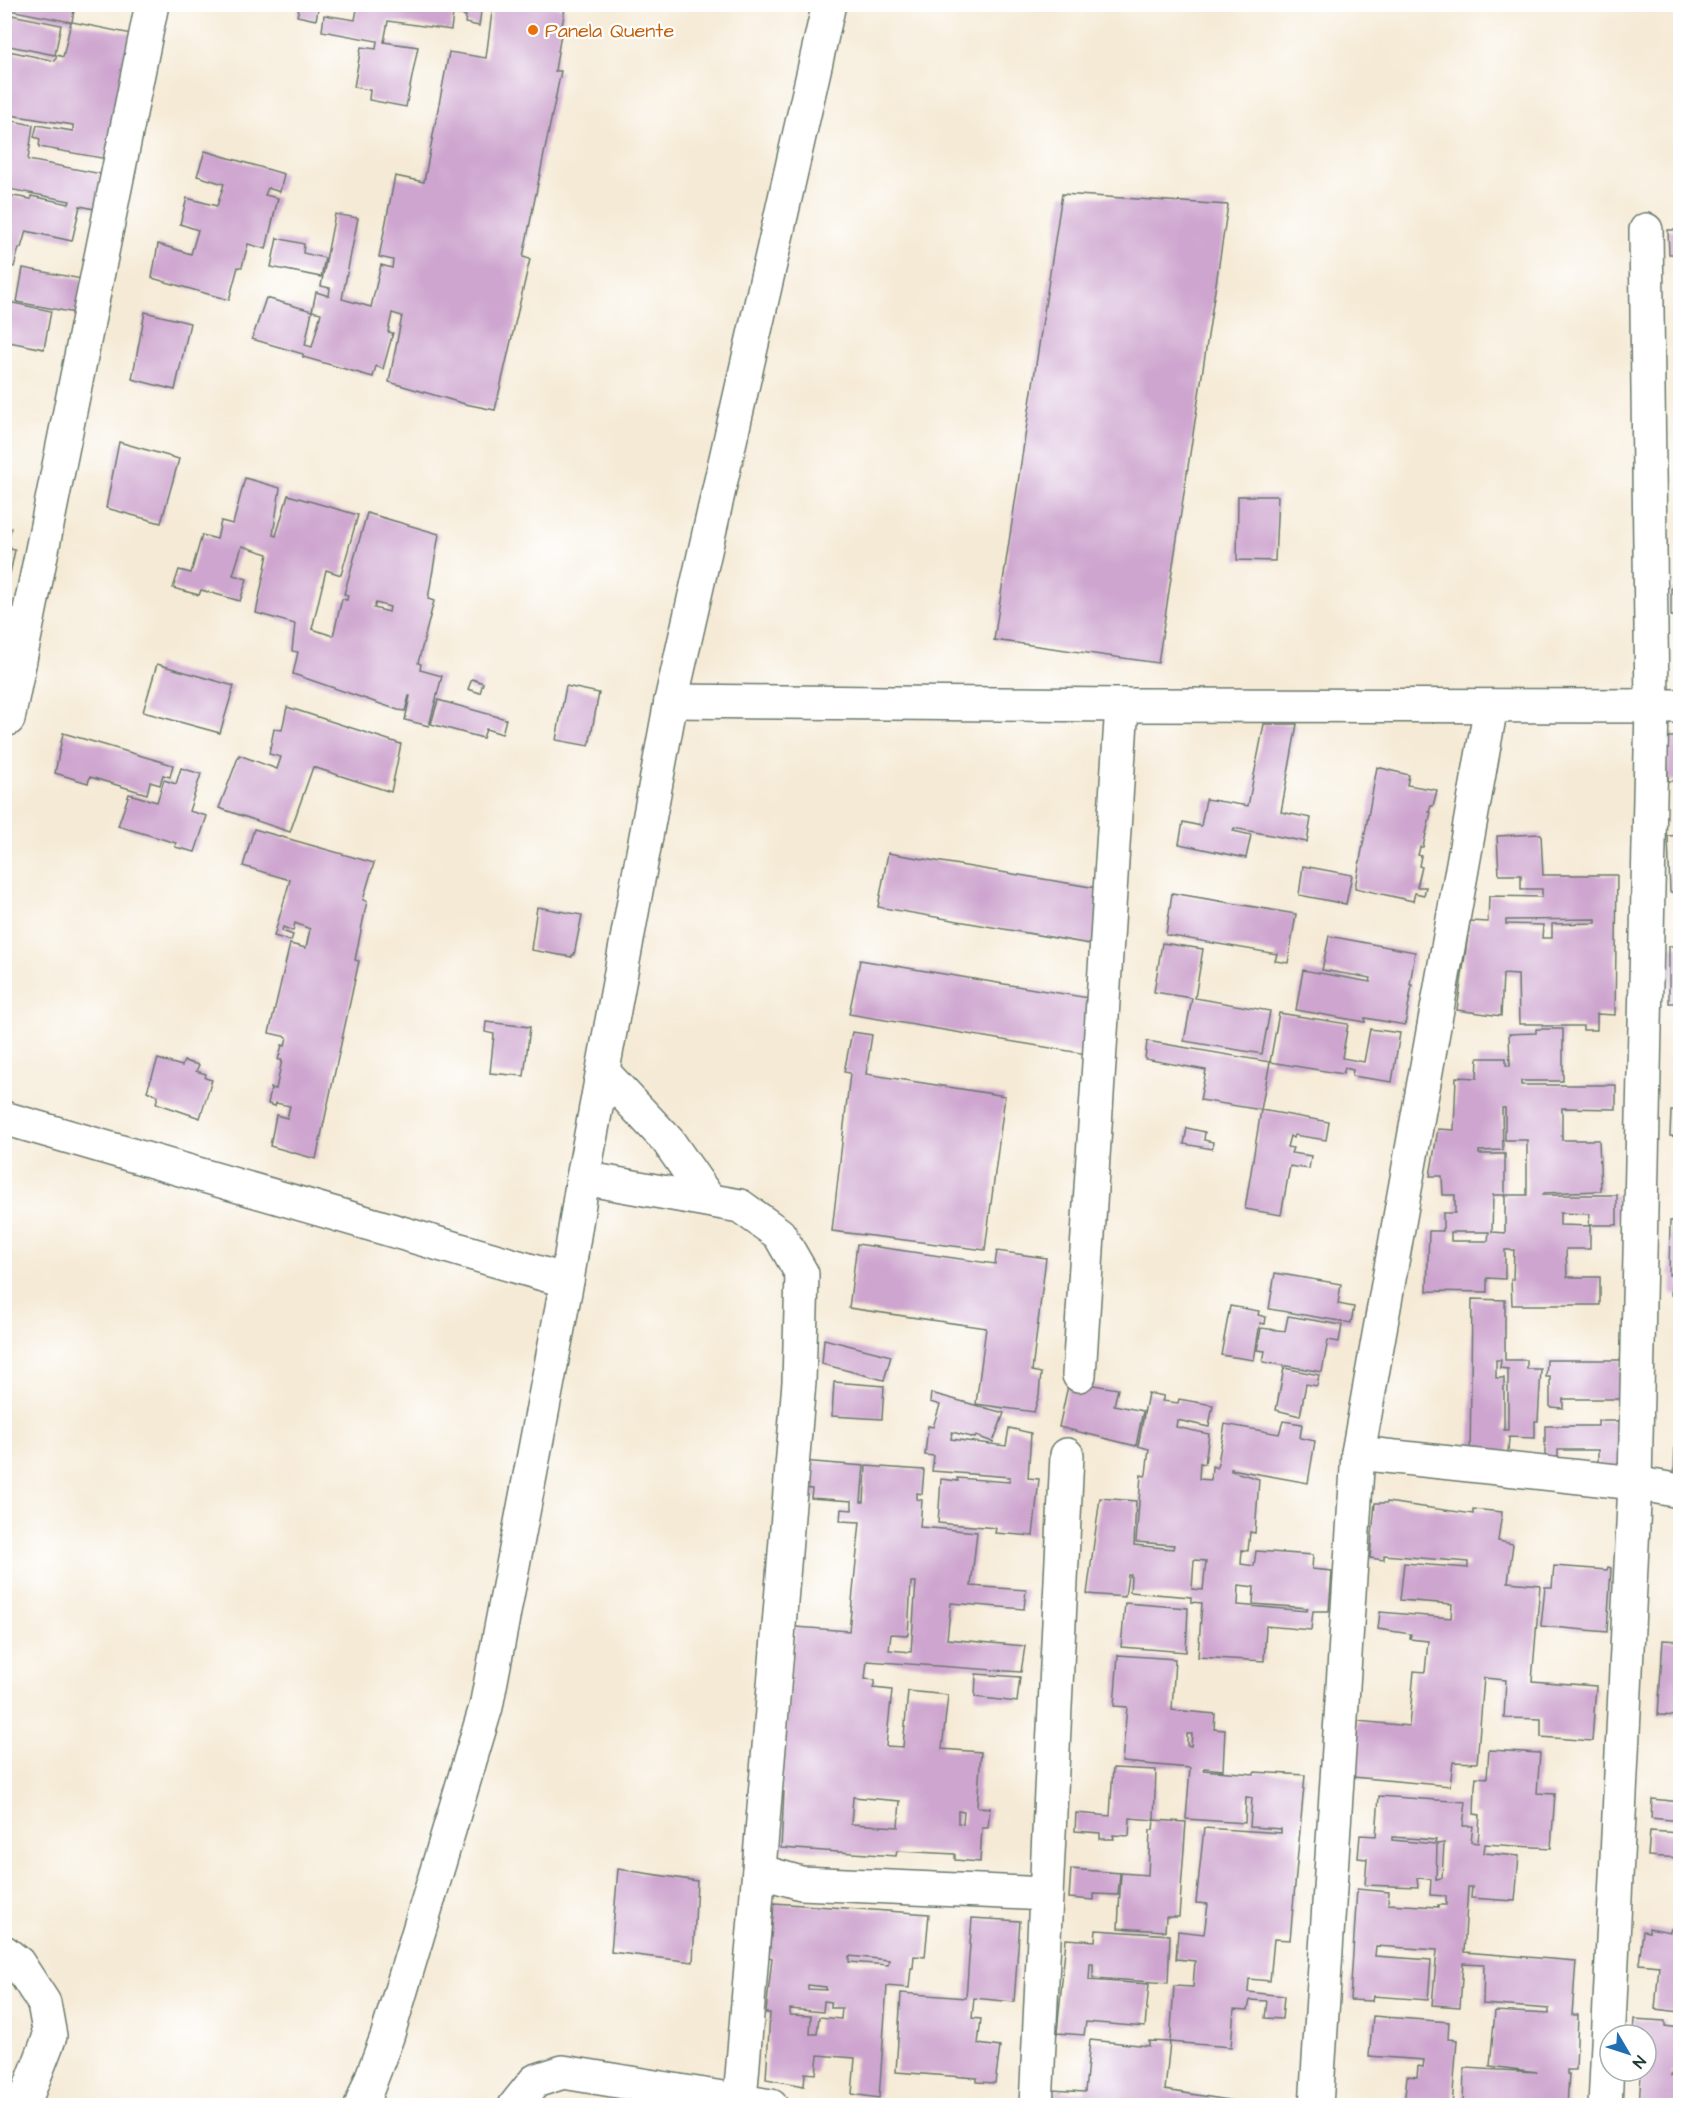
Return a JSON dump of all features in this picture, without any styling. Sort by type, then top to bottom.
[{"type":"street","points":[[4,719],[8,719],[152,4]]},
{"type":"street","points":[[360,2106],[387,2037],[486,1707],[567,1281],[583,1178],[671,701],[829,4]]},
{"type":"street","points":[[1605,2106],[1635,1483],[1666,706],[1646,230]]},
{"type":"street","points":[[671,701],[1666,706]]},
{"type":"street","points":[[1079,1375],[1122,705]]},
{"type":"street","points":[[1316,2106],[1358,1454],[1491,706]]},
{"type":"street","points":[[604,1073],[668,1141],[709,1200]]},
{"type":"street","points":[[4,1118],[567,1281]]},
{"type":"street","points":[[514,2106],[535,2081],[563,2072],[756,2103],[759,1871],[800,1382],[802,1274],[779,1234],[740,1206],[583,1178]]},
{"type":"street","points":[[1358,1454],[1635,1483],[1680,1491]]},
{"type":"street","points":[[1036,2106],[1067,1455]]},
{"type":"street","points":[[759,1871],[801,1883],[1046,1894]]},
{"type":"street","points":[[4,1952],[18,1963],[44,2003],[50,2036],[23,2106]]},
{"type":"building","points":[[4,4],[75,4],[72,22],[132,34],[107,159],[39,147],[40,139],[34,137],[37,125],[73,131],[73,125],[4,114],[4,50],[55,61],[57,55],[63,57],[71,22],[4,9]]},
{"type":"building","points":[[300,4],[319,4],[316,20],[297,16]]},
{"type":"building","points":[[358,4],[482,4],[479,26],[465,23],[466,16],[453,14],[451,30],[388,21],[384,42],[418,47],[406,107],[369,100],[370,90],[354,87],[361,47],[376,49],[377,41],[322,31],[324,15],[355,20]]},
{"type":"building","points":[[493,4],[538,4],[565,8],[555,71],[561,71],[523,257],[530,259],[495,410],[465,404],[389,382],[402,316],[392,313],[388,332],[393,333],[383,369],[376,366],[373,377],[303,357],[303,354],[252,339],[266,298],[312,311],[316,292],[329,296],[330,288],[321,286],[335,214],[358,218],[342,299],[371,307],[381,265],[392,268],[393,260],[379,257],[395,176],[424,182],[449,52],[486,58]],"holes":[[[312,311],[321,313],[312,347],[305,345]]]},
{"type":"building","points":[[7,14],[61,25],[55,55],[4,45],[4,26]]},
{"type":"building","points":[[4,119],[33,125],[28,160],[107,175],[99,210],[80,206],[72,241],[26,231],[14,267],[4,265],[4,212],[8,195],[31,199],[31,196],[69,204],[70,201],[4,188]]},
{"type":"building","points":[[205,151],[284,174],[280,192],[268,188],[265,195],[278,198],[266,249],[248,244],[242,267],[238,267],[229,300],[152,278],[158,244],[191,254],[198,230],[180,224],[187,198],[217,206],[224,184],[197,176]]},
{"type":"building","points":[[1062,194],[1228,205],[1158,663],[994,640]]},
{"type":"building","points":[[1668,230],[1680,230],[1680,254],[1669,254]]},
{"type":"building","points":[[277,238],[304,244],[303,253],[325,258],[321,277],[271,267]]},
{"type":"building","points":[[23,268],[82,279],[81,314],[17,302]]},
{"type":"building","points":[[4,301],[51,311],[44,349],[4,341]]},
{"type":"building","points":[[145,312],[190,323],[175,390],[132,379]]},
{"type":"building","points":[[119,442],[179,459],[161,523],[106,508]]},
{"type":"building","points":[[245,478],[280,488],[273,535],[276,536],[288,495],[358,515],[341,575],[326,570],[312,629],[333,636],[342,599],[347,600],[348,595],[344,594],[367,513],[439,534],[428,599],[434,601],[418,663],[421,664],[420,670],[442,676],[429,726],[405,720],[410,696],[405,711],[398,710],[293,674],[298,652],[292,651],[295,624],[256,613],[268,554],[242,546],[233,575],[247,579],[240,601],[201,590],[199,595],[173,588],[179,570],[191,573],[202,535],[217,539],[221,521],[233,524]],"holes":[[[376,603],[390,607],[389,612],[374,608]]]},
{"type":"building","points":[[1238,496],[1278,496],[1275,561],[1237,560]]},
{"type":"building","points":[[4,526],[11,528],[7,548],[15,550],[10,574],[4,573]]},
{"type":"building","points":[[1671,588],[1680,588],[1680,616],[1671,616]]},
{"type":"building","points":[[157,664],[234,686],[220,733],[143,712]]},
{"type":"building","points":[[472,679],[483,683],[480,693],[468,689]]},
{"type":"building","points":[[566,686],[599,693],[589,746],[556,740]]},
{"type":"building","points":[[438,700],[506,719],[502,734],[486,729],[483,738],[431,724]]},
{"type":"building","points":[[287,707],[401,744],[391,792],[313,767],[290,832],[219,808],[239,755],[277,769],[281,757],[269,754],[274,729],[282,730]]},
{"type":"building","points":[[1264,724],[1297,724],[1281,812],[1311,818],[1307,842],[1234,828],[1233,831],[1251,835],[1246,858],[1179,844],[1183,822],[1201,826],[1206,799],[1248,806]]},
{"type":"building","points":[[63,733],[173,765],[170,777],[163,775],[160,785],[150,782],[147,794],[90,777],[88,783],[55,773]]},
{"type":"building","points":[[1667,737],[1680,737],[1680,781],[1668,781]]},
{"type":"building","points":[[1377,767],[1409,775],[1407,785],[1437,790],[1429,812],[1431,812],[1423,847],[1420,847],[1418,855],[1421,856],[1419,866],[1422,867],[1417,887],[1426,887],[1424,895],[1415,893],[1413,901],[1355,888]]},
{"type":"building","points":[[181,768],[201,774],[189,811],[207,816],[195,852],[175,847],[176,843],[118,826],[129,794],[157,802],[164,780],[176,784]]},
{"type":"building","points":[[254,829],[374,863],[363,900],[367,901],[355,960],[359,961],[316,1159],[270,1146],[276,1115],[287,1118],[290,1106],[268,1104],[271,1088],[276,1089],[282,1060],[278,1060],[287,1037],[269,1033],[290,944],[306,948],[310,929],[295,923],[293,931],[283,927],[282,931],[293,935],[291,941],[274,936],[290,880],[243,866]]},
{"type":"building","points":[[1541,834],[1543,875],[1617,875],[1615,1015],[1597,1014],[1597,1030],[1583,1030],[1583,1026],[1519,1024],[1518,975],[1503,974],[1501,1016],[1457,1010],[1470,921],[1488,922],[1489,896],[1542,897],[1542,889],[1521,889],[1521,875],[1499,875],[1497,836]],"holes":[[[1596,919],[1596,923],[1552,924],[1552,938],[1542,938],[1543,925],[1506,924],[1506,920]]]},
{"type":"building","points":[[1680,835],[1680,892],[1670,892],[1668,836]]},
{"type":"building","points":[[888,853],[1108,890],[1107,947],[878,907]]},
{"type":"building","points":[[1303,866],[1352,875],[1346,904],[1299,895]]},
{"type":"building","points":[[1172,893],[1296,914],[1288,963],[1275,961],[1277,954],[1166,935]]},
{"type":"building","points":[[537,907],[582,915],[572,957],[531,950]]},
{"type":"building","points":[[1329,936],[1415,952],[1405,1025],[1365,1018],[1365,1022],[1296,1010],[1303,970],[1370,982],[1371,978],[1322,970]]},
{"type":"building","points":[[1162,943],[1203,949],[1195,998],[1270,1011],[1262,1054],[1184,1041],[1192,998],[1154,992]]},
{"type":"building","points":[[1669,946],[1680,946],[1680,1003],[1669,1003]]},
{"type":"building","points":[[860,960],[1107,1001],[1098,1056],[849,1014]]},
{"type":"building","points":[[1279,1013],[1348,1024],[1342,1058],[1364,1062],[1370,1029],[1400,1033],[1392,1082],[1352,1076],[1353,1070],[1345,1068],[1343,1074],[1270,1062]]},
{"type":"building","points":[[486,1022],[530,1027],[524,1076],[490,1073],[494,1034],[485,1032]]},
{"type":"building","points":[[1536,1029],[1563,1029],[1563,1081],[1521,1081],[1521,1085],[1616,1085],[1616,1109],[1562,1108],[1562,1140],[1599,1140],[1601,1191],[1544,1193],[1543,1195],[1617,1195],[1617,1225],[1589,1225],[1590,1214],[1560,1213],[1560,1225],[1590,1226],[1590,1249],[1566,1249],[1567,1277],[1600,1277],[1600,1305],[1512,1305],[1511,1279],[1513,1279],[1514,1250],[1505,1250],[1505,1279],[1487,1278],[1487,1292],[1427,1291],[1429,1231],[1443,1231],[1443,1213],[1455,1213],[1455,1195],[1443,1195],[1442,1176],[1430,1176],[1438,1129],[1454,1130],[1456,1077],[1477,1078],[1478,1058],[1506,1058],[1506,1065],[1510,1066],[1509,1034],[1536,1033]],"holes":[[[1502,1108],[1505,1108],[1505,1140],[1527,1140],[1527,1195],[1505,1195],[1505,1154],[1479,1154],[1479,1151],[1503,1150]],[[1493,1195],[1505,1195],[1505,1233],[1492,1232]],[[1451,1232],[1489,1232],[1488,1241],[1451,1241]]]},
{"type":"building","points":[[852,1032],[872,1035],[866,1074],[1005,1096],[985,1250],[832,1231],[850,1073],[844,1072]]},
{"type":"building","points":[[1147,1041],[1270,1062],[1261,1110],[1200,1100],[1206,1070],[1145,1059]]},
{"type":"building","points":[[158,1059],[182,1066],[184,1061],[199,1065],[196,1071],[206,1074],[205,1078],[212,1080],[200,1118],[156,1103],[158,1096],[147,1091]]},
{"type":"building","points":[[1261,1110],[1329,1122],[1326,1140],[1290,1136],[1287,1147],[1293,1148],[1291,1153],[1311,1156],[1309,1169],[1290,1166],[1281,1215],[1245,1209]]},
{"type":"building","points":[[1671,1111],[1680,1111],[1680,1137],[1670,1136]]},
{"type":"building","points":[[1187,1128],[1205,1132],[1204,1140],[1213,1142],[1212,1149],[1184,1144]]},
{"type":"building","points":[[1670,1221],[1680,1221],[1680,1295],[1671,1295]]},
{"type":"building","points":[[857,1244],[995,1264],[997,1251],[1046,1258],[1032,1371],[1041,1373],[1039,1395],[1034,1412],[976,1404],[986,1328],[849,1308]]},
{"type":"building","points":[[1275,1273],[1341,1284],[1338,1304],[1354,1307],[1351,1323],[1269,1309]]},
{"type":"building","points":[[1472,1299],[1505,1300],[1505,1360],[1527,1360],[1527,1369],[1541,1369],[1535,1438],[1509,1437],[1508,1452],[1498,1452],[1470,1459]],"holes":[[[1496,1360],[1501,1360],[1500,1368],[1508,1369],[1508,1430],[1504,1430],[1504,1378],[1496,1378]]]},
{"type":"building","points":[[1230,1306],[1259,1311],[1258,1315],[1266,1317],[1265,1324],[1260,1323],[1254,1360],[1221,1355]]},
{"type":"building","points":[[1288,1316],[1342,1325],[1339,1342],[1328,1340],[1322,1372],[1263,1362],[1265,1351],[1257,1350],[1261,1328],[1285,1331]]},
{"type":"building","points":[[824,1339],[891,1356],[884,1380],[822,1364]]},
{"type":"building","points":[[1547,1360],[1621,1360],[1622,1399],[1563,1399],[1563,1408],[1550,1407],[1550,1377],[1546,1377]]},
{"type":"building","points":[[1284,1368],[1319,1375],[1317,1386],[1306,1384],[1300,1416],[1276,1410]]},
{"type":"building","points":[[1069,1381],[1118,1389],[1114,1405],[1143,1411],[1136,1446],[1059,1427]]},
{"type":"building","points":[[834,1382],[884,1386],[882,1419],[832,1416]]},
{"type":"building","points":[[931,1393],[1004,1413],[993,1442],[976,1436],[975,1438],[952,1432],[951,1439],[1006,1446],[1009,1428],[1031,1433],[1028,1478],[1039,1479],[1033,1536],[995,1533],[996,1528],[938,1523],[941,1479],[1009,1482],[1010,1477],[932,1471],[934,1456],[925,1455],[928,1426],[933,1427],[940,1405],[930,1402]]},
{"type":"building","points":[[1148,1393],[1164,1396],[1162,1401],[1178,1403],[1179,1399],[1213,1405],[1209,1427],[1177,1420],[1176,1427],[1209,1434],[1205,1464],[1200,1463],[1199,1479],[1211,1480],[1212,1466],[1217,1468],[1225,1424],[1279,1434],[1283,1421],[1302,1424],[1300,1438],[1315,1441],[1308,1483],[1231,1469],[1231,1471],[1259,1479],[1255,1533],[1250,1532],[1248,1551],[1242,1550],[1241,1564],[1254,1566],[1256,1551],[1313,1555],[1312,1569],[1332,1571],[1329,1611],[1313,1611],[1311,1630],[1266,1626],[1264,1661],[1198,1657],[1202,1603],[1191,1602],[1191,1597],[1130,1592],[1131,1575],[1128,1575],[1125,1597],[1087,1594],[1100,1498],[1136,1501],[1134,1545],[1173,1549],[1174,1545],[1136,1542],[1141,1475],[1146,1474],[1149,1449],[1138,1446]],"holes":[[[1194,1560],[1206,1561],[1203,1590],[1192,1589]],[[1239,1585],[1254,1587],[1253,1604],[1308,1608],[1307,1611],[1238,1605]]]},
{"type":"building","points":[[1598,1421],[1622,1421],[1622,1476],[1598,1463],[1598,1450],[1558,1450],[1558,1469],[1545,1467],[1545,1426],[1598,1426]]},
{"type":"building","points":[[1675,1443],[1680,1443],[1680,1482],[1674,1481]]},
{"type":"building","points":[[801,1461],[864,1466],[861,1502],[864,1502],[866,1466],[924,1470],[922,1494],[917,1493],[917,1499],[922,1500],[920,1527],[977,1532],[971,1586],[1026,1590],[1024,1609],[951,1603],[947,1639],[1025,1646],[1021,1672],[867,1661],[865,1679],[875,1680],[873,1688],[892,1690],[886,1746],[903,1747],[908,1691],[948,1695],[942,1749],[981,1752],[977,1807],[990,1808],[988,1828],[982,1828],[980,1862],[955,1860],[955,1854],[897,1851],[896,1856],[781,1848],[784,1792],[780,1792],[796,1627],[849,1631],[860,1522],[840,1521],[841,1509],[852,1510],[852,1501],[811,1498],[812,1489],[800,1488]],"holes":[[[911,1582],[916,1582],[911,1652],[889,1650],[891,1634],[908,1635]],[[853,1797],[900,1801],[898,1827],[851,1824]],[[958,1811],[964,1812],[963,1824],[958,1823]]]},
{"type":"building","points":[[1387,1502],[1473,1514],[1473,1509],[1502,1512],[1498,1541],[1513,1544],[1508,1582],[1540,1585],[1532,1681],[1596,1686],[1592,1741],[1541,1737],[1541,1719],[1504,1718],[1506,1680],[1484,1678],[1477,1763],[1453,1762],[1450,1786],[1353,1777],[1358,1721],[1409,1726],[1414,1671],[1425,1672],[1428,1641],[1410,1639],[1411,1634],[1378,1629],[1380,1612],[1451,1618],[1452,1604],[1400,1600],[1404,1563],[1468,1568],[1468,1562],[1384,1555],[1384,1560],[1370,1558],[1375,1503]]},
{"type":"building","points":[[1554,1566],[1607,1570],[1608,1567],[1611,1568],[1607,1632],[1541,1626],[1545,1587],[1552,1587]]},
{"type":"building","points":[[1125,1603],[1188,1608],[1186,1652],[1121,1647]]},
{"type":"building","points":[[1663,1640],[1680,1641],[1680,1716],[1658,1715]]},
{"type":"building","points":[[1118,1655],[1175,1659],[1172,1710],[1215,1714],[1214,1729],[1225,1730],[1223,1770],[1204,1768],[1203,1770],[1305,1775],[1290,1940],[1274,1939],[1270,1981],[1249,1979],[1248,1992],[1284,1996],[1282,2019],[1265,2018],[1267,2001],[1250,2000],[1248,2010],[1234,2009],[1231,2047],[1170,2042],[1174,1986],[1193,1987],[1195,1961],[1176,1959],[1178,1931],[1204,1934],[1208,1904],[1196,1903],[1204,1828],[1281,1833],[1281,1829],[1250,1827],[1252,1798],[1246,1797],[1245,1823],[1186,1819],[1190,1768],[1122,1762],[1127,1707],[1114,1706]],"holes":[[[1187,1734],[1192,1734],[1191,1746],[1187,1745]]]},
{"type":"building","points":[[976,1674],[1020,1677],[1017,1702],[975,1697]]},
{"type":"building","points":[[1489,1750],[1540,1753],[1537,1793],[1555,1794],[1551,1848],[1485,1844],[1484,1853],[1519,1856],[1515,1901],[1471,1898],[1472,1887],[1468,1887],[1464,1952],[1576,1961],[1572,2015],[1578,2015],[1576,2070],[1567,2070],[1567,2075],[1569,2075],[1567,2106],[1463,2106],[1464,2068],[1537,2072],[1490,2066],[1495,2011],[1549,2014],[1549,2009],[1483,2004],[1484,1964],[1463,1963],[1460,2007],[1432,2005],[1437,1950],[1376,1946],[1375,1956],[1431,1960],[1428,2000],[1373,1996],[1372,2001],[1350,2000],[1357,1889],[1389,1892],[1388,1904],[1438,1907],[1438,1905],[1446,1905],[1446,1896],[1430,1895],[1431,1879],[1417,1878],[1418,1887],[1365,1885],[1367,1859],[1358,1858],[1360,1835],[1376,1836],[1379,1796],[1466,1802],[1463,1826],[1473,1826],[1471,1842],[1478,1843],[1480,1815],[1474,1814],[1476,1777],[1487,1778]],"holes":[[[1392,1837],[1436,1840],[1435,1844],[1392,1840]],[[1444,1843],[1442,1878],[1436,1879],[1437,1844]]]},
{"type":"building","points":[[1113,1768],[1156,1770],[1154,1820],[1130,1818],[1129,1836],[1113,1835],[1114,1839],[1100,1839],[1100,1833],[1075,1831],[1076,1813],[1110,1816]]},
{"type":"building","points":[[1652,1799],[1680,1802],[1680,1821],[1651,1818]]},
{"type":"building","points":[[1154,1820],[1186,1822],[1179,1917],[1166,1917],[1165,1931],[1118,1928],[1121,1873],[1148,1875],[1150,1830],[1153,1830]]},
{"type":"building","points":[[1650,1831],[1680,1833],[1680,1858],[1648,1856]]},
{"type":"building","points":[[618,1869],[697,1881],[693,1962],[611,1952]]},
{"type":"building","points":[[1071,1869],[1120,1873],[1118,1895],[1094,1894],[1094,1900],[1069,1898]]},
{"type":"building","points":[[774,1903],[929,1914],[925,1957],[914,1956],[909,1988],[887,1986],[879,2098],[852,2094],[855,2058],[818,2055],[816,2074],[805,2073],[804,2086],[766,2079],[770,2013],[766,2013],[772,1958],[769,1957]],"holes":[[[849,1956],[889,1960],[888,1965],[849,1962]],[[808,1985],[826,1987],[826,1990],[808,1989]],[[824,2001],[831,2002],[831,2008],[842,2008],[841,2019],[819,2017],[817,2034],[810,2034],[811,2016],[790,2015],[790,2009],[823,2012]]]},
{"type":"building","points":[[972,1918],[1020,1921],[1014,2002],[974,1998],[972,2018],[981,2019],[978,2044],[1000,2047],[995,2083],[977,2082],[977,2078],[896,2072],[901,1993],[966,1998]]},
{"type":"building","points":[[1649,1928],[1670,1932],[1671,1929],[1680,1931],[1680,2012],[1655,2009],[1659,1966],[1639,1964],[1643,1931],[1649,1932]]},
{"type":"building","points":[[1096,1930],[1170,1935],[1168,1983],[1093,1978],[1093,1964],[1090,1964],[1089,1980],[1149,1984],[1145,2027],[1086,2022],[1084,2035],[1057,2033],[1066,1939],[1095,1941]]},
{"type":"building","points":[[1373,2016],[1449,2022],[1448,2039],[1457,2040],[1452,2106],[1404,2106],[1407,2076],[1417,2077],[1418,2066],[1423,2067],[1424,2060],[1369,2056]]},
{"type":"building","points":[[1634,2019],[1665,2021],[1665,2026],[1680,2028],[1680,2073],[1672,2072],[1671,2076],[1680,2077],[1680,2106],[1639,2106],[1640,2083],[1658,2083],[1658,2023],[1634,2023]]},
{"type":"building","points":[[1090,2040],[1149,2046],[1149,2041],[1170,2042],[1165,2090],[1267,2106],[1054,2106],[1052,2090],[1085,2092]]},
{"type":"place","name":"Panela Quente","points":[[533,30]]}]
